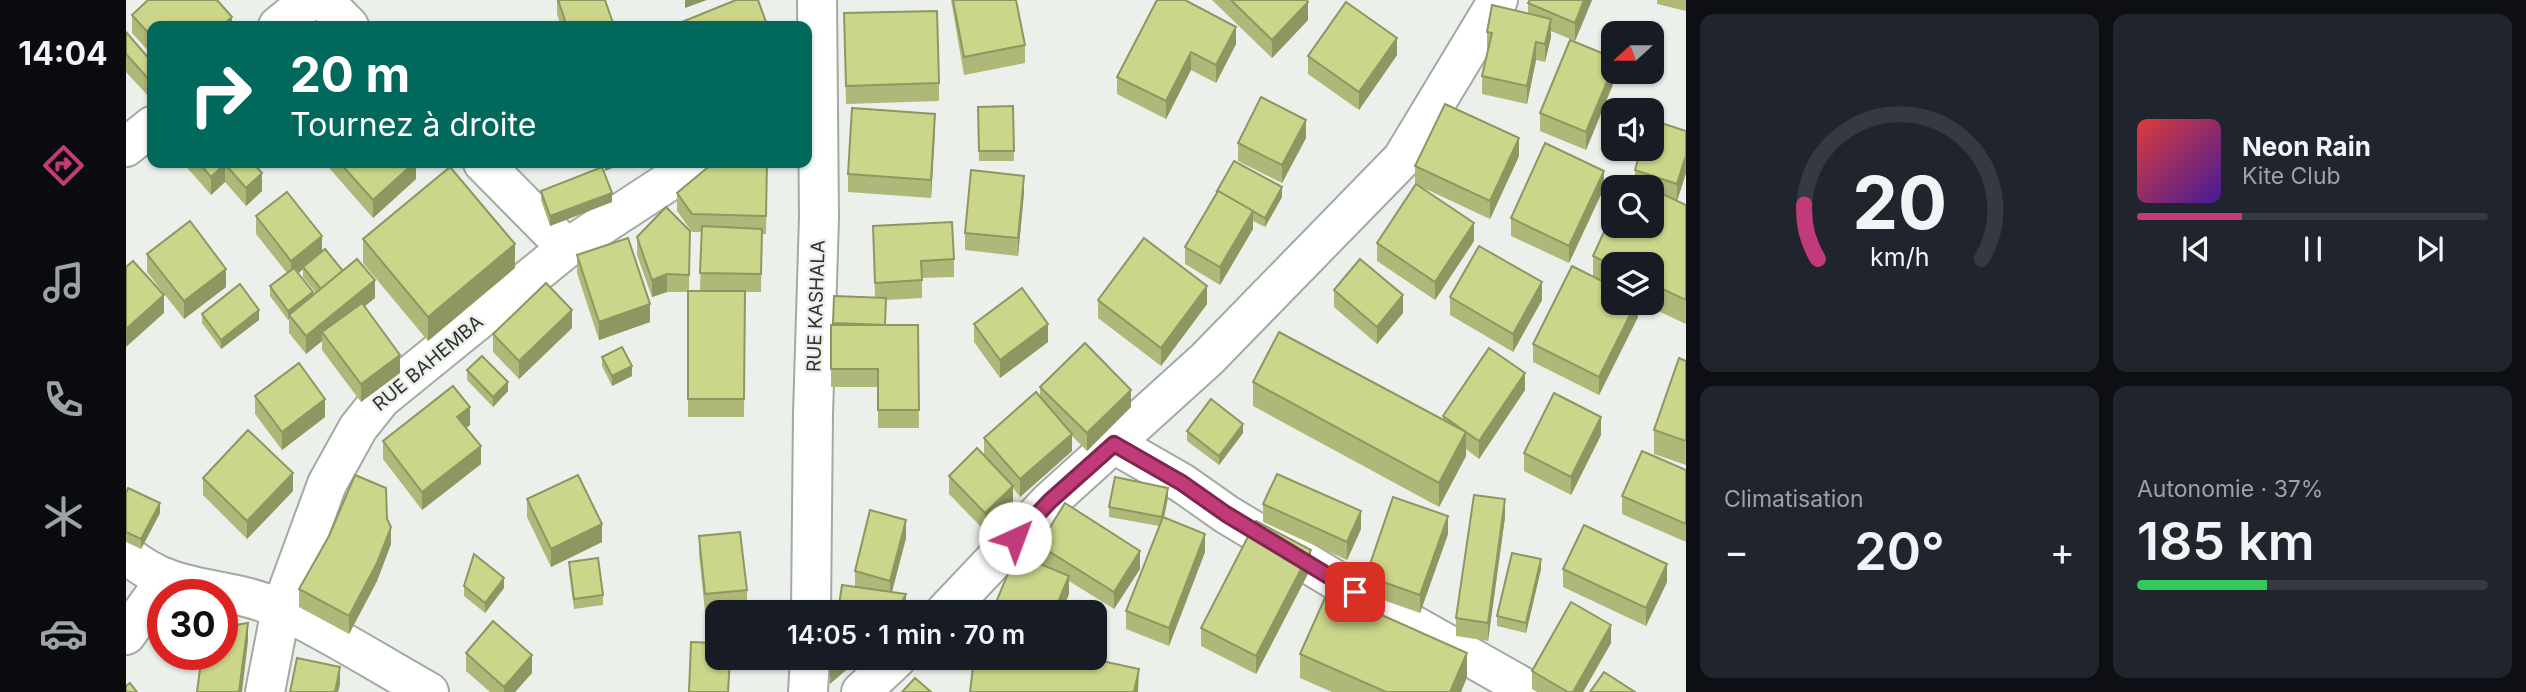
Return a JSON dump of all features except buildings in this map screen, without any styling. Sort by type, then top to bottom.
[{"type":"street","points":[[284,21],[310,0]]},
{"type":"street","points":[[323,0],[344,21]]},
{"type":"street","name":"RUE KASHALA","points":[[811,600],[819,217],[813,85],[817,0]]},
{"type":"street","points":[[956,600],[1050,501],[1207,359],[1402,159],[1438,104],[1498,0]]},
{"type":"street","points":[[126,148],[147,131]]},
{"type":"street","points":[[488,168],[567,248]]},
{"type":"street","name":"RUE BAHEMBA","points":[[265,692],[281,610],[327,484],[358,428],[381,399],[567,248],[689,168]]},
{"type":"street","points":[[1114,444],[1182,483],[1226,514],[1355,592],[1532,692]]},
{"type":"street","points":[[126,554],[136,564],[166,579]]},
{"type":"street","points":[[238,595],[281,610],[429,692]]},
{"type":"street","points":[[126,635],[147,606]]},
{"type":"street","points":[[808,692],[809,670]]},
{"type":"street","points":[[861,692],[884,670]]},
{"type":"route","points":[[1015,538],[1050,501],[1114,444],[1182,483],[1226,514],[1355,592]]}]
